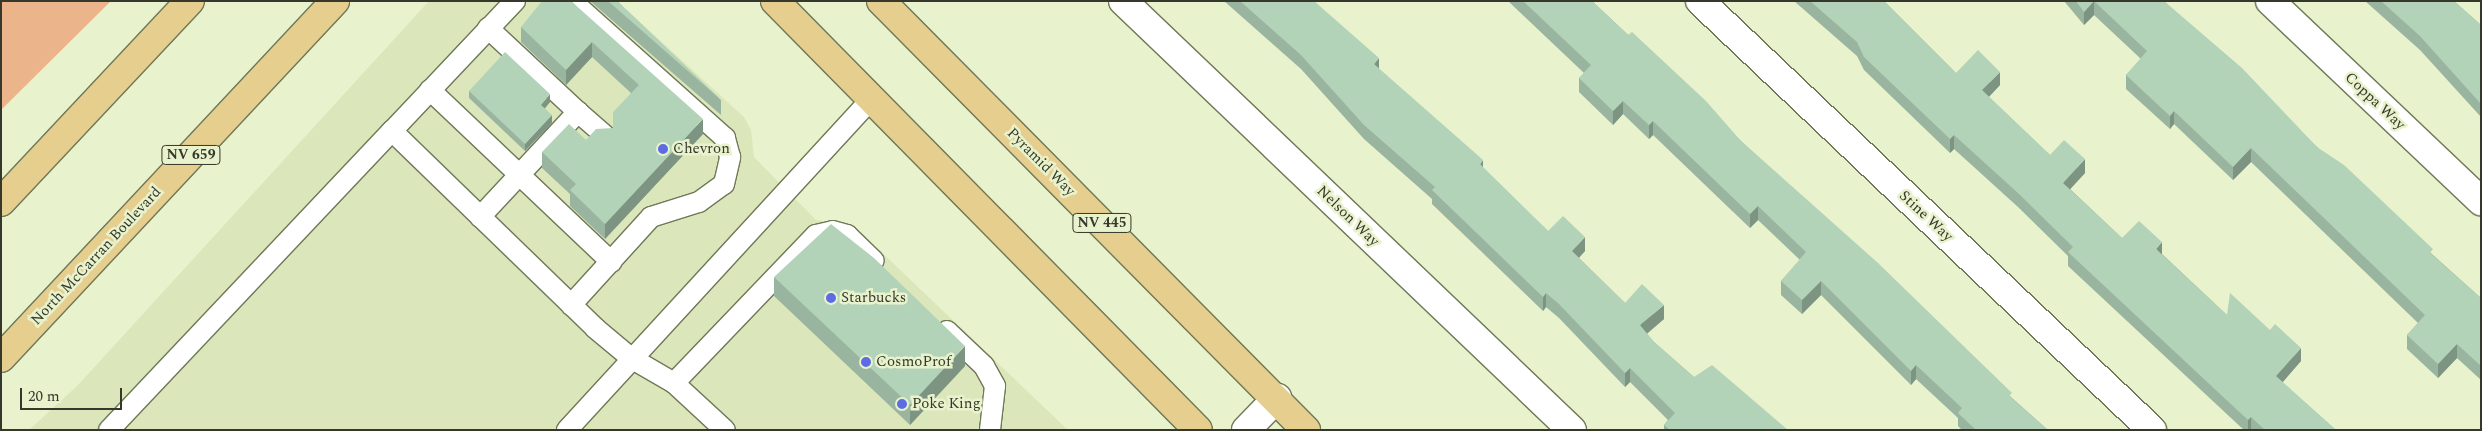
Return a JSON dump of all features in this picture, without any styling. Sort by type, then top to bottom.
[{"type":"main road","points":[[1,202],[190,1]]},
{"type":"main road","name":"North McCarran Boulevard","points":[[1,358],[335,1]]},
{"type":"main road","points":[[776,1],[1198,430]]},
{"type":"main road","name":"Pyramid Way","points":[[881,1],[1277,398],[1306,430]]},
{"type":"street","name":"Nelson Way","points":[[1123,1],[1572,430]]},
{"type":"street","name":"Stine Way","points":[[1700,1],[2152,430]]},
{"type":"street","name":"Coppa Way","points":[[2270,1],[2481,201]]},
{"type":"street","points":[[1246,430],[1277,398]]},
{"type":"lane","points":[[109,430],[515,1]]},
{"type":"lane","points":[[571,305],[652,217],[699,202],[724,184],[730,157],[725,138],[572,1]]},
{"type":"lane","points":[[488,28],[604,135]]},
{"type":"lane","points":[[430,90],[518,176],[611,262]]},
{"type":"lane","points":[[567,430],[631,358],[872,98]]},
{"type":"lane","points":[[480,217],[578,112]]},
{"type":"lane","points":[[392,131],[571,305],[631,358],[674,383],[725,430]]},
{"type":"lane","points":[[674,383],[816,235],[833,231],[847,235],[889,276]]},
{"type":"lane","points":[[931,316],[984,366],[995,386],[990,430]]},
{"type":"shaded area","points":[[1,1],[111,1],[1,110]]},
{"type":"shaded area","points":[[429,1],[617,1],[744,117],[751,130],[754,157],[816,220],[854,226],[1068,430],[29,430],[78,385]]},
{"type":"building","points":[[542,1],[571,1],[703,119],[605,224],[570,190],[576,184],[542,152],[569,124],[586,140],[596,129],[613,128],[613,112],[639,85],[592,42],[566,70],[521,27]]},
{"type":"building","points":[[608,1],[617,1],[721,100]]},
{"type":"building","points":[[1240,1],[1314,1],[1379,58],[1374,64],[1483,160],[1480,164],[1548,231],[1563,216],[1585,237],[1572,251],[1625,303],[1642,284],[1664,305],[1640,325],[1654,342],[1694,377],[1712,365],[1788,430],[1670,430],[1664,425],[1675,413],[1630,368],[1625,373],[1559,304],[1546,293],[1543,297],[1432,190],[1435,187],[1364,125],[1301,55]]},
{"type":"building","points":[[1523,1],[1592,1],[1628,35],[1632,32],[1706,101],[1740,140],[1878,263],[2012,393],[2009,396],[2048,430],[1976,430],[1958,413],[1962,408],[1916,365],[1911,371],[1821,281],[1802,300],[1781,281],[1806,252],[1758,206],[1750,214],[1653,121],[1649,125],[1623,101],[1613,111],[1579,78],[1591,65]]},
{"type":"building","points":[[1810,1],[1884,1],[1956,73],[1978,50],[2000,72],[1982,90],[2050,155],[2064,140],[2085,159],[2063,183],[2122,238],[2139,221],[2162,242],[2156,249],[2227,315],[2230,293],[2270,330],[2275,324],[2301,348],[2276,376],[2336,430],[2265,430],[2251,417],[2248,420],[2068,252],[2073,247],[2018,193],[1954,135],[1950,139],[1864,57],[1857,42]]},
{"type":"building","points":[[2076,1],[2094,1],[2084,12]]},
{"type":"building","points":[[2094,1],[2164,1],[2242,68],[2317,147],[2344,165],[2433,249],[2430,253],[2481,298],[2481,366],[2457,344],[2438,364],[2407,335],[2425,315],[2251,148],[2233,167],[2174,111],[2170,116],[2126,75],[2147,51]]},
{"type":"building","points":[[2381,1],[2454,1],[2481,25],[2481,104],[2420,36]]},
{"type":"building","points":[[505,52],[550,94],[541,105],[552,115],[525,144],[469,91]]},
{"type":"building","points":[[831,224],[874,258],[965,346],[910,405],[774,277]]},
{"type":"place","name":"Chevron","points":[[663,149]]},
{"type":"place","name":"Starbucks","points":[[831,298]]},
{"type":"place","name":"CosmoProf","points":[[866,362]]},
{"type":"place","name":"Poke King","points":[[902,404]]}]
